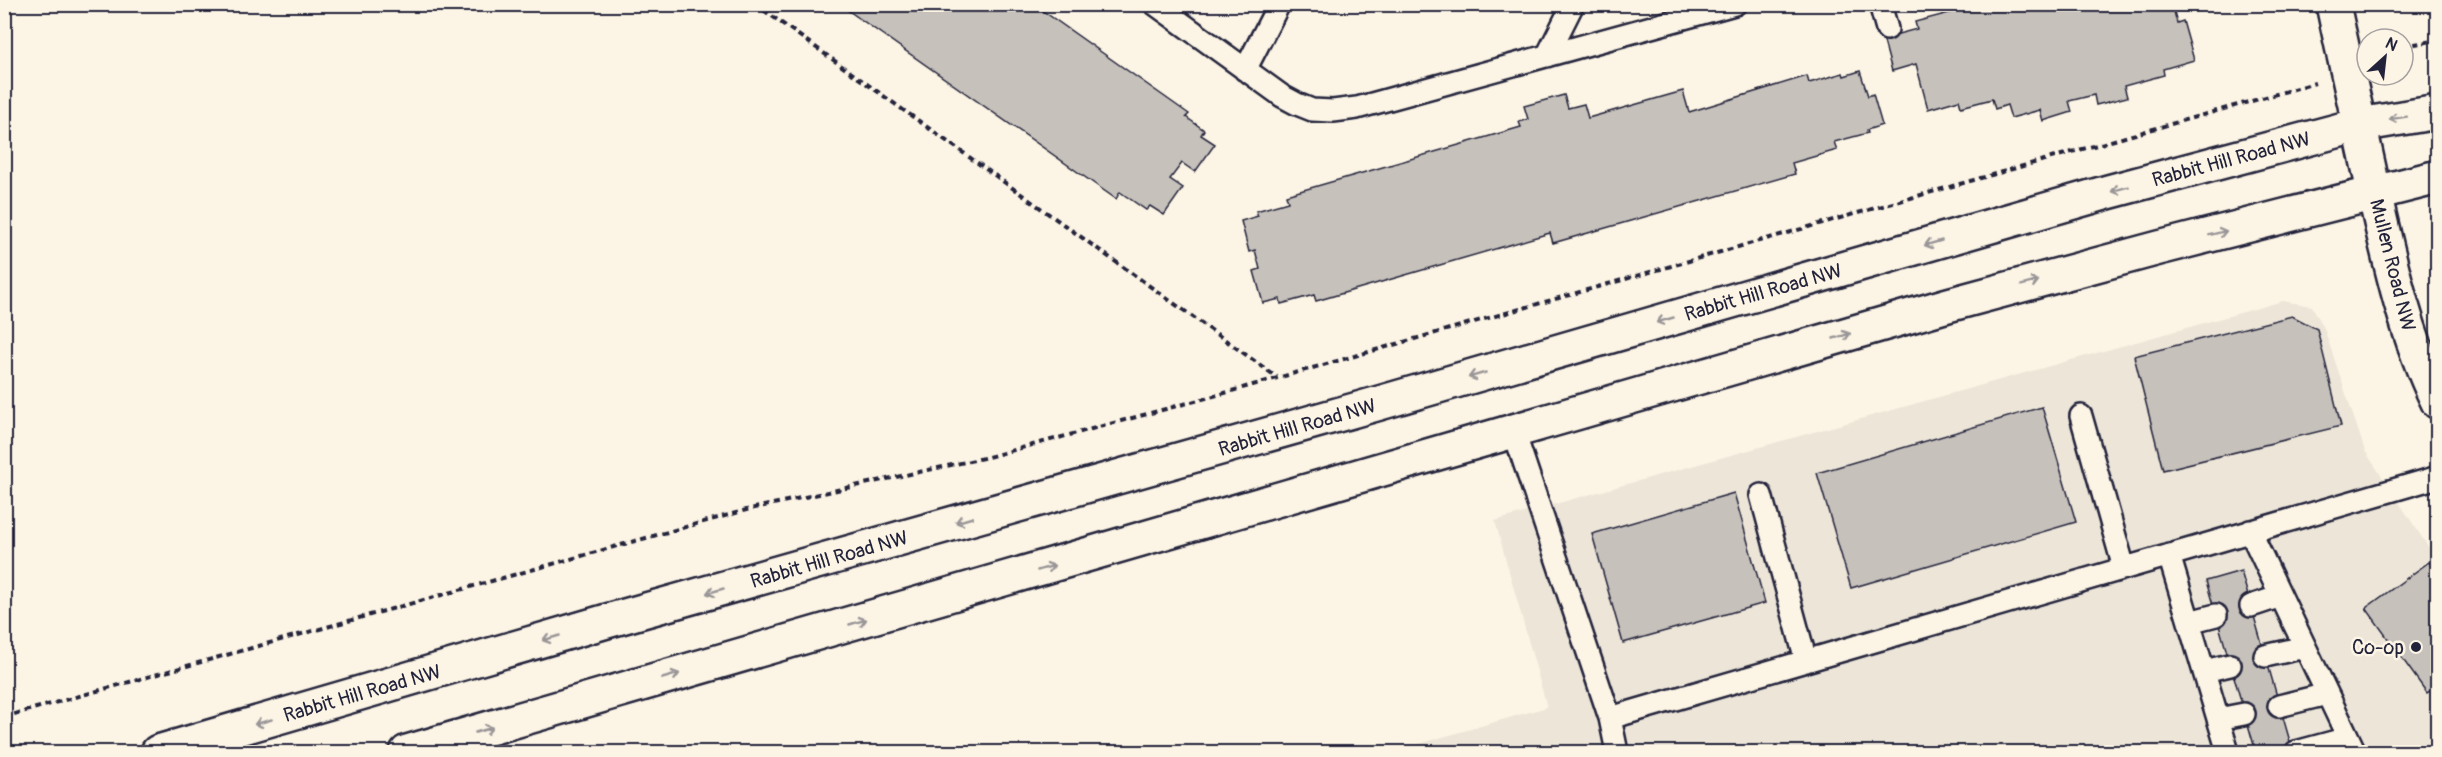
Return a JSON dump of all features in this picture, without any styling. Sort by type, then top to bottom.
[{"type":"main road","name":"Mullen Road NW","points":[[2333,4],[2374,192],[2407,325],[2421,367],[2438,402]]},
{"type":"main road","name":"Rabbit Hill Road NW","points":[[158,753],[584,628],[1364,408],[2075,202],[2359,125],[2438,112]]},
{"type":"main road","points":[[407,753],[1937,308],[2438,177]]},
{"type":"lane","points":[[1155,4],[1245,70],[1297,104],[1312,110],[1333,111],[1357,108],[1735,4]]},
{"type":"lane","points":[[1245,70],[1279,4]]},
{"type":"lane","points":[[1547,56],[1573,4]]},
{"type":"lane","points":[[1880,4],[1887,29]]},
{"type":"lane","points":[[2080,416],[2124,568]]},
{"type":"lane","points":[[1514,432],[1610,718],[1617,753]]},
{"type":"lane","points":[[1610,718],[2438,477]]},
{"type":"lane","points":[[1761,495],[1806,661]]},
{"type":"lane","points":[[2250,531],[2352,745],[2296,753]]},
{"type":"lane","points":[[2169,555],[2228,753]]},
{"type":"lane","points":[[2251,606],[2281,596]]},
{"type":"lane","points":[[2189,622],[2216,615]]},
{"type":"lane","points":[[2265,656],[2305,647]]},
{"type":"lane","points":[[2204,671],[2230,664]]},
{"type":"lane","points":[[2280,706],[2327,694]]},
{"type":"lane","points":[[2218,719],[2244,714]]},
{"type":"path","points":[[755,4],[1277,377]]},
{"type":"path","points":[[2415,44],[2438,40]]},
{"type":"path","points":[[4,717],[750,509],[988,457],[2348,74]]},
{"type":"shaded area","points":[[2283,301],[2312,306],[2324,328],[2365,451],[2437,560],[2437,752],[1391,752],[1547,707],[1495,521]]},
{"type":"building","points":[[839,4],[1033,4],[1189,114],[1186,117],[1204,130],[1201,135],[1215,144],[1195,172],[1182,163],[1170,179],[1183,188],[1164,215],[1150,206],[1146,210],[1120,192],[1116,199]]},
{"type":"building","points":[[1967,4],[2172,4],[2177,23],[2183,21],[2194,60],[2163,69],[2164,75],[2124,86],[2127,97],[2096,105],[2094,95],[2069,101],[2072,112],[2043,121],[2040,110],[2011,118],[2007,105],[1995,109],[1992,99],[1961,107],[1959,100],[1928,109],[1916,64],[1892,71],[1883,38],[1917,29],[1915,22],[1968,8]]},
{"type":"building","points":[[1860,71],[1868,96],[1873,94],[1882,125],[1867,130],[1868,133],[1834,142],[1837,150],[1792,163],[1795,174],[1553,243],[1550,233],[1316,301],[1314,295],[1281,304],[1280,299],[1263,303],[1254,271],[1260,269],[1255,250],[1249,252],[1241,221],[1258,216],[1256,211],[1288,202],[1286,195],[1521,127],[1519,122],[1528,119],[1524,106],[1564,95],[1568,108],[1584,104],[1588,118],[1683,91],[1689,112],[1807,76],[1809,83],[1843,73],[1844,76]]},
{"type":"building","points":[[2292,316],[2317,329],[2341,426],[2163,470],[2134,356]]},
{"type":"building","points":[[2042,407],[2076,522],[1851,588],[1817,473]]},
{"type":"building","points":[[1734,493],[1765,603],[1623,643],[1592,534]]},
{"type":"building","name":"Co-op","points":[[2429,562],[2438,573],[2438,686],[2427,693],[2366,608]]},
{"type":"building","points":[[2241,571],[2293,752],[2256,752],[2206,581]]},
{"type":"place","name":"Co-op","points":[[2416,647]]}]
